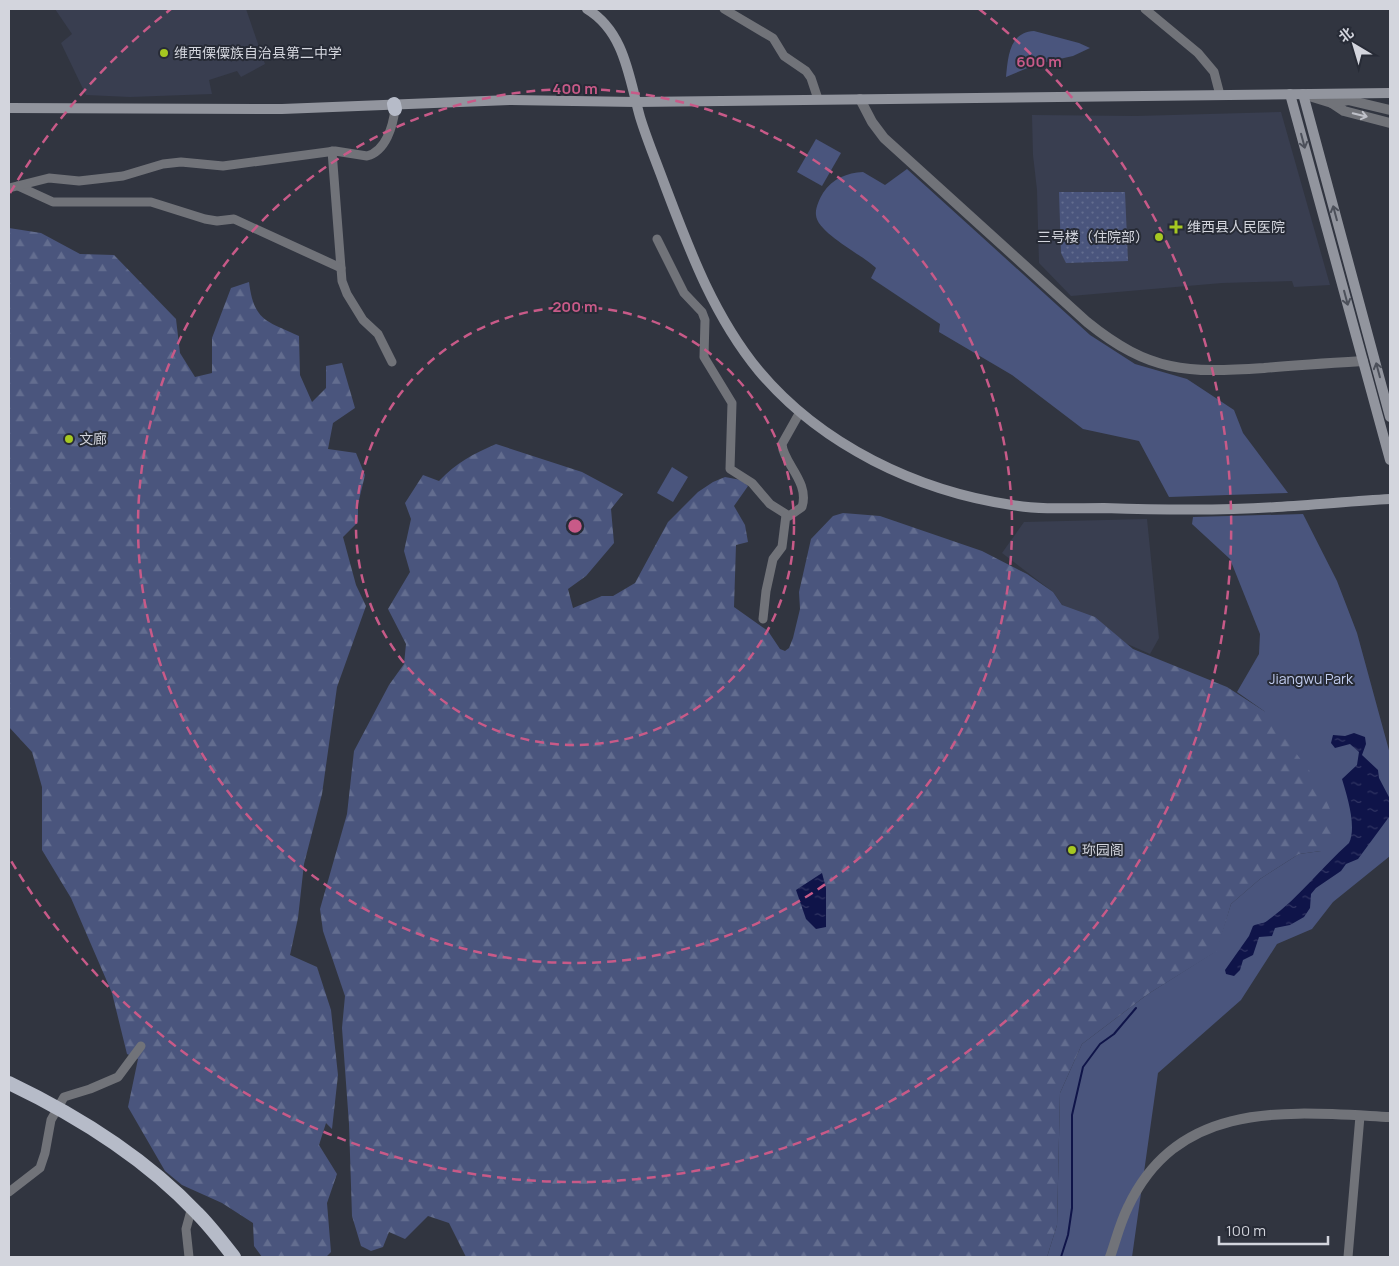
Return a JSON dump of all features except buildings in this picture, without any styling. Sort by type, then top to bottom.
[{"type":"highway","points":[[9,1083],[94,1129],[128,1152],[192,1207],[234,1257]]},
{"type":"main road","points":[[587,9],[601,19],[616,41],[630,72],[636,102],[648,141],[690,252],[714,302],[758,369],[800,412],[842,442],[904,474],[950,491],[1009,505],[1144,509],[1275,508],[1390,499]]},
{"type":"main road","points":[[9,108],[611,106],[636,102],[860,98],[1390,93]]},
{"type":"main road","points":[[1290,94],[1390,460]]},
{"type":"main road","points":[[1303,94],[1390,417]]},
{"type":"main road","points":[[9,114],[282,114],[394,106]]},
{"type":"street","points":[[724,9],[773,38],[784,56],[806,71],[811,78],[818,99]]},
{"type":"street","points":[[1145,9],[1198,53],[1214,72],[1220,94]]},
{"type":"street","points":[[1303,94],[1332,104],[1344,111],[1390,123]]},
{"type":"street","points":[[860,98],[872,122],[884,138],[1087,322],[1110,340],[1135,355],[1167,366],[1207,371],[1363,361]]},
{"type":"street","points":[[1332,104],[1348,100],[1390,110]]},
{"type":"street","points":[[13,187],[48,178],[80,181],[123,176],[172,163],[196,162],[223,166],[332,151],[372,155],[388,136],[393,126],[394,106]]},
{"type":"street","points":[[332,151],[342,281],[347,294],[363,320],[378,334],[392,362]]},
{"type":"street","points":[[13,187],[53,202],[151,202],[205,219],[217,221],[234,219],[341,268]]},
{"type":"street","points":[[657,239],[684,293],[702,312],[705,320],[704,357],[732,403],[730,469],[752,483],[770,504],[786,515],[794,514],[802,507],[804,502],[798,476],[785,456],[782,444],[800,412]]},
{"type":"street","points":[[764,619],[766,591],[773,560],[782,548],[786,515]]},
{"type":"street","points":[[9,1192],[40,1168],[45,1154],[51,1120],[64,1097],[97,1087],[118,1078],[141,1046]]},
{"type":"street","points":[[1110,1257],[1128,1206],[1141,1185],[1166,1154],[1193,1135],[1230,1120],[1260,1114],[1285,1113],[1390,1117]]},
{"type":"street","points":[[1348,1257],[1360,1116]]},
{"type":"street","points":[[189,1257],[186,1229],[192,1207]]},
{"type":"shaded area","name":"维西傈僳族自治县第二中学","points":[[55,9],[246,9],[265,64],[241,77],[237,71],[209,80],[212,94],[130,97],[86,95],[61,43],[72,34]]},
{"type":"shaded area","name":"维西县人民医院","points":[[1281,112],[1330,285],[1294,287],[1292,281],[1222,283],[1071,296],[1039,263],[1032,115],[1136,116]]},
{"type":"shaded area","points":[[1147,519],[1159,638],[1150,654],[1073,620],[1053,592],[1002,553],[1024,522]]},
{"type":"green space","points":[[1034,31],[1079,43],[1090,48],[1073,56],[1037,64],[1006,77],[1011,47],[1019,36],[1026,32]]},
{"type":"green space","points":[[816,139],[841,153],[822,186],[797,172]]},
{"type":"green space","points":[[907,169],[1090,335],[1135,364],[1187,379],[1234,410],[1243,433],[1288,493],[1169,497],[1139,441],[1083,429],[1012,375],[939,332],[940,324],[871,278],[876,268],[824,229],[818,222],[816,215],[817,206],[827,188],[841,177],[863,172],[885,185]]},
{"type":"green space","points":[[1059,192],[1125,192],[1128,261],[1066,263],[1061,253]]},
{"type":"green space","points":[[9,228],[41,233],[80,254],[114,255],[176,319],[180,353],[195,377],[212,373],[212,338],[231,288],[249,282],[254,305],[258,312],[270,323],[299,336],[300,375],[312,402],[326,388],[326,366],[342,363],[355,408],[333,423],[328,449],[356,453],[365,475],[358,504],[358,522],[343,537],[356,585],[366,606],[337,687],[322,794],[304,864],[298,918],[290,955],[317,967],[331,1010],[338,1075],[332,1129],[326,1123],[319,1145],[337,1174],[327,1203],[331,1252],[326,1257],[262,1257],[254,1246],[253,1223],[222,1203],[182,1185],[165,1171],[128,1107],[138,1059],[127,1054],[112,993],[71,898],[42,850],[42,787],[32,752],[9,727]]},
{"type":"green space","points":[[496,444],[582,472],[623,494],[611,509],[614,543],[586,576],[568,589],[573,608],[602,596],[613,596],[635,583],[668,522],[698,492],[725,477],[741,480],[748,486],[734,506],[745,525],[748,542],[736,545],[734,607],[768,631],[780,649],[785,651],[789,648],[793,638],[800,609],[799,592],[811,539],[833,516],[843,513],[880,516],[982,551],[1027,574],[1053,592],[1062,605],[1095,617],[1133,649],[1227,687],[1264,711],[1321,786],[1338,830],[1321,851],[1299,854],[1260,879],[1231,904],[1217,951],[1148,994],[1082,1044],[1060,1093],[1057,1225],[1047,1257],[466,1257],[449,1223],[428,1216],[405,1239],[389,1232],[383,1247],[371,1251],[361,1246],[352,1216],[349,1124],[342,1028],[345,996],[323,931],[320,909],[347,814],[354,751],[389,685],[404,664],[406,644],[388,609],[410,572],[404,551],[411,519],[405,503],[423,475],[439,481],[465,459]]},
{"type":"green space","points":[[672,467],[688,477],[673,502],[657,493]]},
{"type":"green space","name":"Jiangwu Park","points":[[1303,514],[1337,581],[1357,633],[1390,754],[1390,856],[1333,902],[1312,929],[1277,944],[1241,1000],[1158,1073],[1132,1257],[1047,1257],[1057,1225],[1060,1093],[1082,1044],[1148,994],[1216,951],[1231,904],[1260,879],[1299,854],[1321,851],[1264,711],[1237,692],[1259,654],[1260,634],[1230,559],[1192,524],[1193,517]]},
{"type":"water","points":[[1354,733],[1365,737],[1366,744],[1362,755],[1378,770],[1379,778],[1390,799],[1389,817],[1358,859],[1346,864],[1341,871],[1316,888],[1311,894],[1310,908],[1304,917],[1290,925],[1275,928],[1272,936],[1259,937],[1253,955],[1243,960],[1240,970],[1234,976],[1226,974],[1225,970],[1249,936],[1253,926],[1265,922],[1278,912],[1349,843],[1352,820],[1342,779],[1357,765],[1359,752],[1350,744],[1335,748],[1331,743],[1333,735],[1345,736]]},
{"type":"water","points":[[822,873],[826,888],[826,927],[816,929],[806,919],[796,890]]},
{"type":"waterway","points":[[1061,1257],[1068,1235],[1072,1208],[1072,1115],[1083,1067],[1100,1044],[1114,1034],[1136,1008]]},
{"type":"place","name":"维西傈僳族自治县第二中学","points":[[164,53]]},
{"type":"place","name":"维西县人民医院","points":[[1176,227]]},
{"type":"place","name":"三号楼（住院部）","points":[[1159,237]]},
{"type":"place","name":"文廊","points":[[69,439]]},
{"type":"place","name":"珎园阁","points":[[1072,850]]}]
